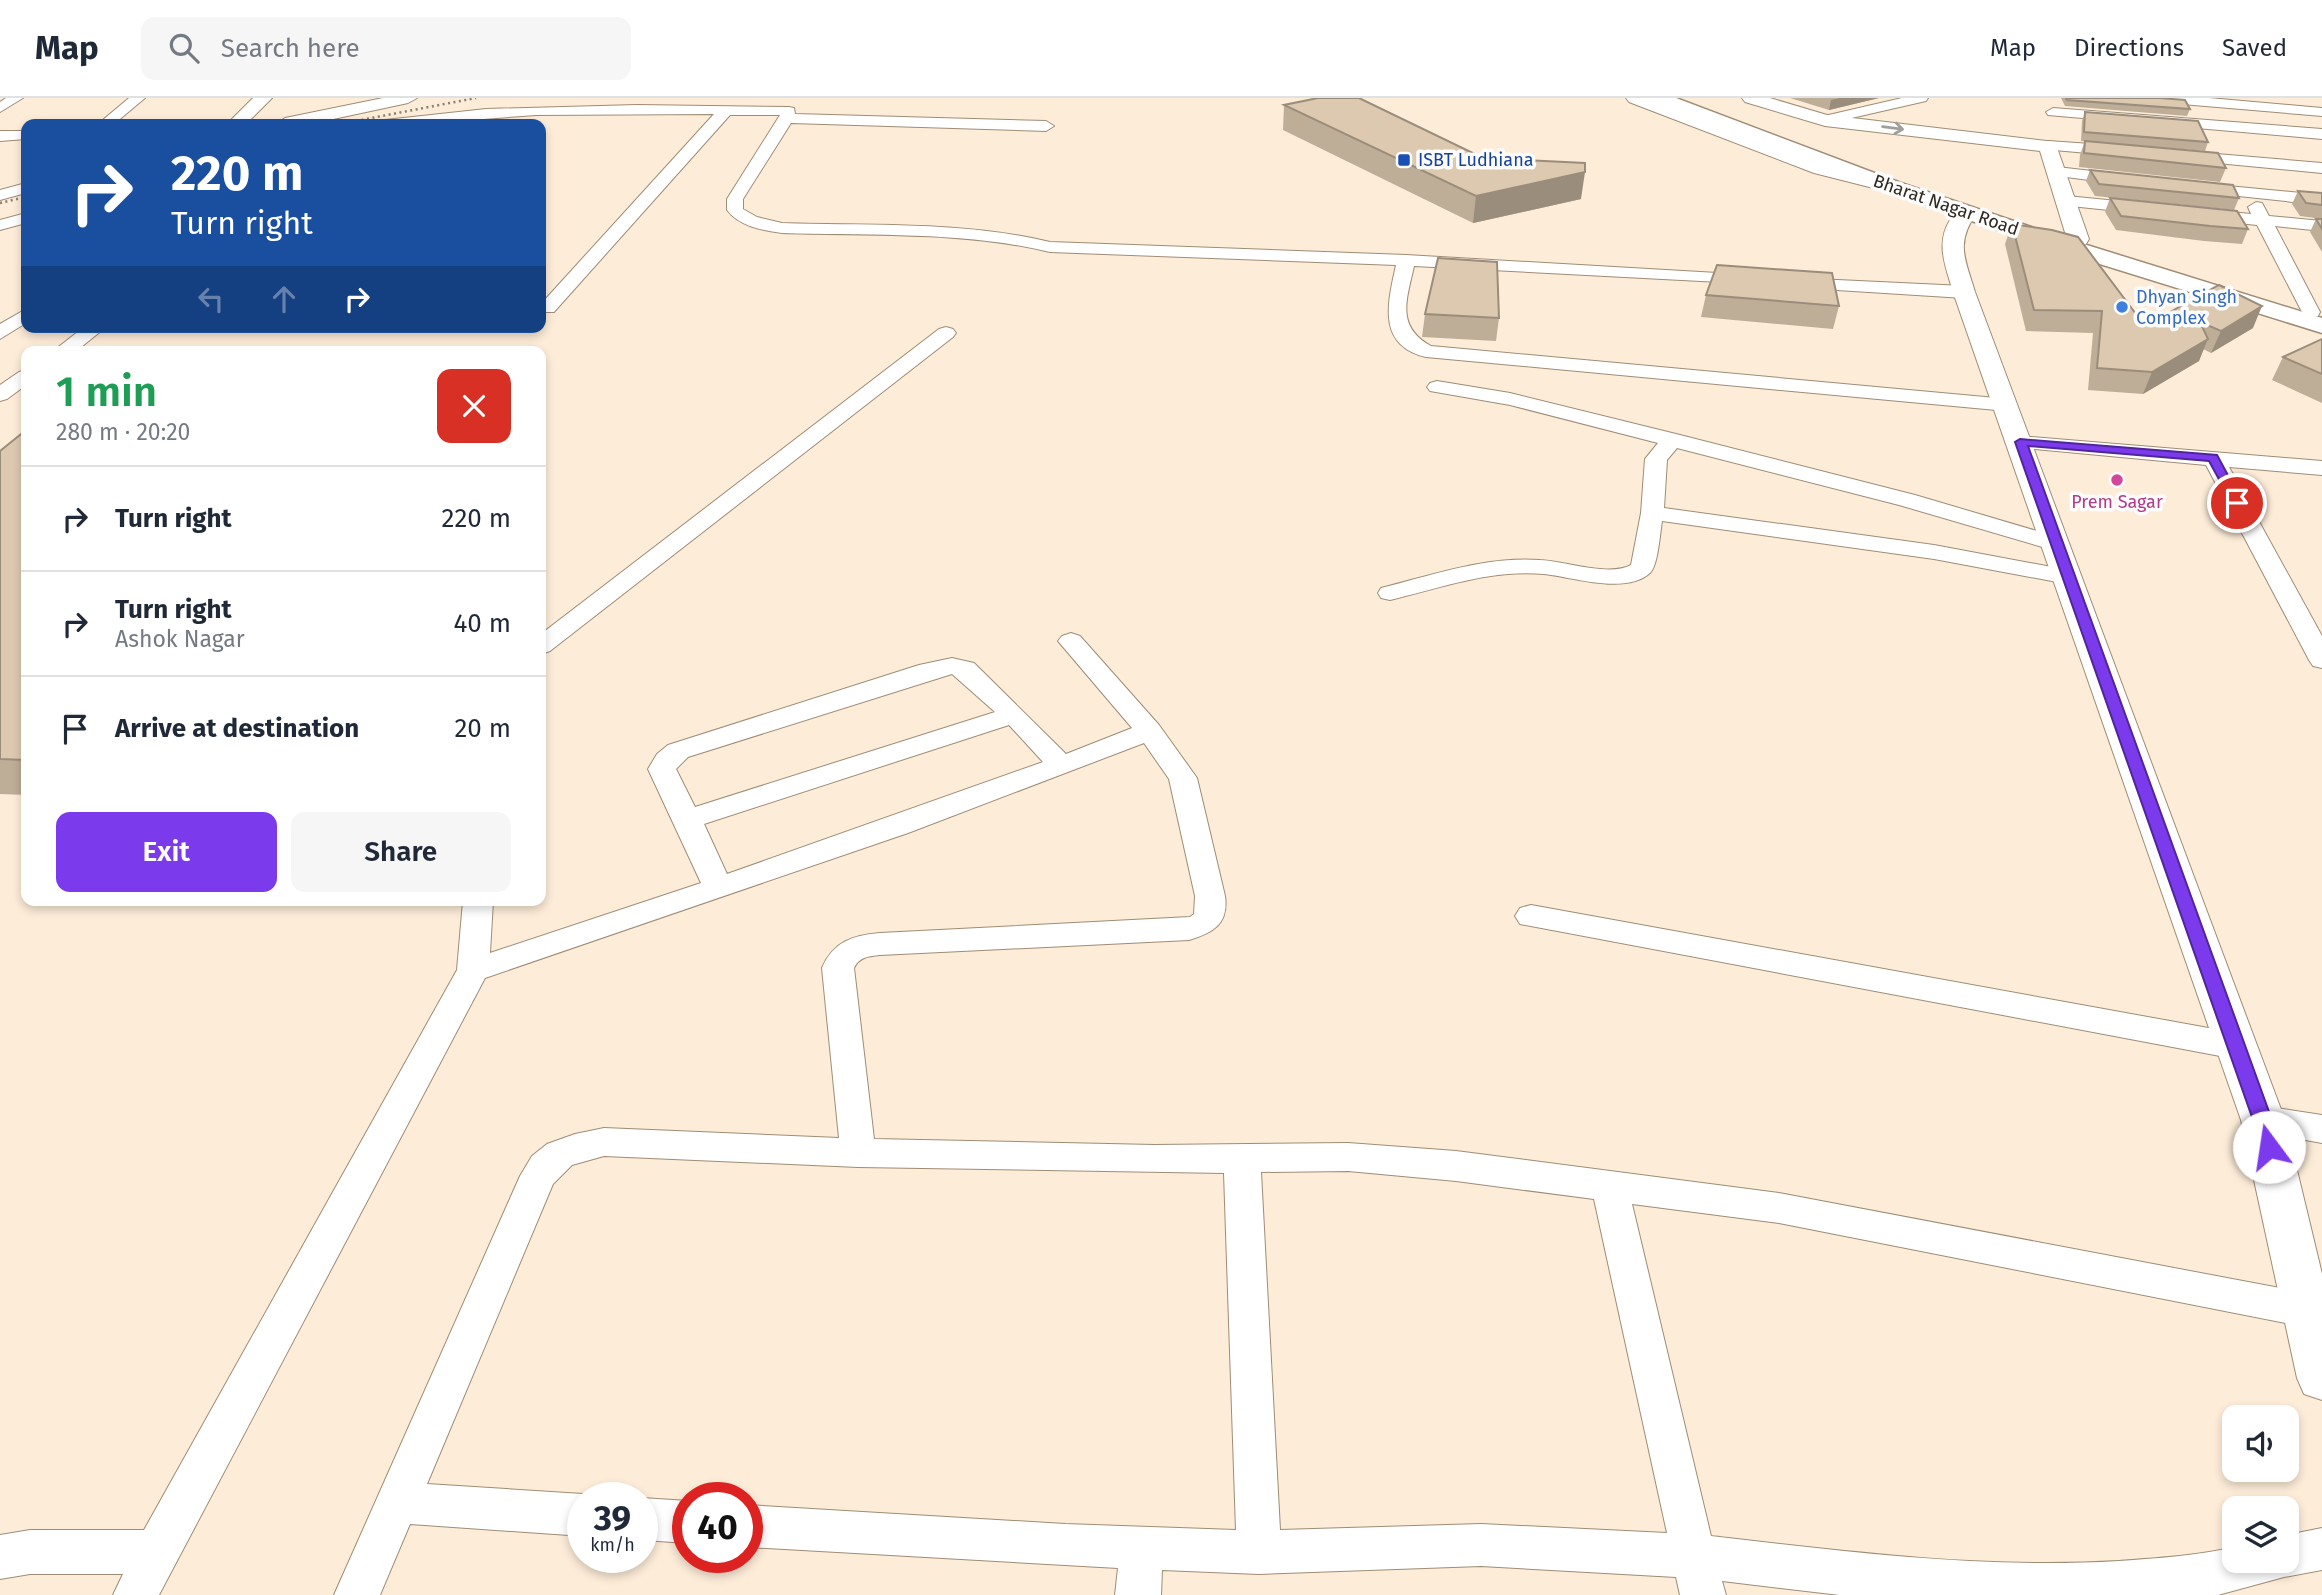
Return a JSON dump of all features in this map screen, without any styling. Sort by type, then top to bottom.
[{"type":"main road","points":[[1659,98],[1858,169]]},
{"type":"main road","points":[[1690,98],[1858,169]]},
{"type":"main road","name":"Bharat Nagar Road","points":[[1858,169],[1894,187],[2053,242],[2319,317]]},
{"type":"main road","name":"Bharat Nagar Road","points":[[1858,169],[2319,317]]},
{"type":"street","points":[[111,119],[138,98]]},
{"type":"street","points":[[241,119],[263,98]]},
{"type":"street","points":[[799,98],[735,199],[735,210],[743,218],[782,228],[981,235],[1051,247],[1406,260],[1964,292]]},
{"type":"street","points":[[1635,98],[1821,169],[1894,187]]},
{"type":"street","points":[[1751,98],[1825,120],[2057,127],[2209,124],[2322,134]]},
{"type":"street","points":[[1825,120],[1921,98]]},
{"type":"street","points":[[2158,98],[2322,112]]},
{"type":"street","points":[[307,119],[396,99]]},
{"type":"street","points":[[2195,100],[2319,317]]},
{"type":"street","points":[[429,119],[516,109],[726,110],[1046,126]]},
{"type":"street","points":[[547,307],[726,110]]},
{"type":"street","points":[[2057,127],[2136,152]]},
{"type":"street","points":[[2057,127],[2057,172],[2078,239]]},
{"type":"street","points":[[0,136],[21,135]]},
{"type":"street","points":[[2163,154],[2322,168]]},
{"type":"street","points":[[2057,172],[2138,181]]},
{"type":"street","points":[[2179,186],[2322,200]]},
{"type":"street","points":[[0,195],[21,189]]},
{"type":"street","points":[[2067,201],[2160,210]]},
{"type":"street","points":[[1967,212],[1952,233],[1950,242],[1964,292],[2263,1120],[2322,1378]]},
{"type":"street","points":[[2186,212],[2322,226]]},
{"type":"street","points":[[0,225],[21,219]]},
{"type":"street","points":[[1406,260],[1397,327],[1411,345],[1426,351],[2007,405]]},
{"type":"street","points":[[2,329],[21,318]]},
{"type":"street","points":[[70,346],[88,333]]},
{"type":"street","points":[[546,642],[946,333]]},
{"type":"street","points":[[0,395],[21,380]]},
{"type":"street","points":[[1437,387],[1510,399],[1672,440],[1907,500],[2056,544]]},
{"type":"street","points":[[1390,593],[1502,566],[1630,575],[1642,568],[1652,513],[1656,459],[1672,440]]},
{"type":"street","points":[[2020,442],[2322,468]]},
{"type":"street","points":[[2213,458],[2322,660]]},
{"type":"street","points":[[1652,513],[1934,552],[2068,577]]},
{"type":"street","points":[[858,1153],[838,968],[841,958],[848,951],[864,946],[898,943],[1189,929],[1203,926],[1210,919],[1210,896],[1183,778],[1149,732],[1071,641]]},
{"type":"street","points":[[718,887],[662,769],[667,760],[678,751],[928,671],[952,666],[965,669],[1014,715],[1062,766]]},
{"type":"street","points":[[687,819],[1014,715]]},
{"type":"street","points":[[474,970],[1062,766],[1149,732]]},
{"type":"street","points":[[136,1595],[156,1552],[474,970],[478,906]]},
{"type":"street","points":[[1531,916],[2236,1046]]},
{"type":"street","points":[[2263,1120],[2322,1129]]},
{"type":"street","points":[[357,1595],[538,1176],[550,1159],[567,1149],[604,1142],[858,1153],[1348,1157],[1609,1185],[1779,1208],[2306,1310]]},
{"type":"street","points":[[1242,1158],[1259,1552]]},
{"type":"street","points":[[1609,1185],[1699,1576]]},
{"type":"street","points":[[396,1502],[567,1514]]},
{"type":"street","points":[[763,1527],[1259,1552],[1481,1545],[1699,1576],[1899,1580],[2053,1587],[2196,1578],[2222,1572]]},
{"type":"street","points":[[1138,1595],[1142,1548]]},
{"type":"street","points":[[2299,1554],[2322,1549]]},
{"type":"street","points":[[0,1557],[30,1552],[156,1552]]},
{"type":"building","points":[[1318,98],[1359,98],[1483,158],[1585,163],[1585,172],[1476,196],[1284,105]]},
{"type":"building","points":[[2066,98],[2185,100],[2190,109],[2067,100]]},
{"type":"building","points":[[2085,112],[2198,121],[2208,142],[2084,132]]},
{"type":"building","points":[[2085,141],[2218,153],[2226,168],[2084,153]]},
{"type":"building","points":[[2090,170],[2233,185],[2239,198],[2099,184]]},
{"type":"building","points":[[2298,191],[2322,193],[2322,205],[2306,203]]},
{"type":"building","points":[[2110,198],[2237,211],[2248,229],[2121,216]]},
{"type":"building","points":[[2012,224],[2078,237],[2145,326],[2219,285],[2262,306],[2221,331],[2200,322],[2208,339],[2152,372],[2097,368],[2102,311],[2034,310]]},
{"type":"building","points":[[1438,258],[1497,262],[1499,318],[1425,314]]},
{"type":"building","points":[[1717,265],[1832,273],[1839,306],[1706,295]]},
{"type":"building","points":[[2322,339],[2322,374],[2283,357]]},
{"type":"building","points":[[21,434],[21,760],[0,759],[0,451]]},
{"type":"railway","points":[[366,119],[476,98]]},
{"type":"railway","points":[[0,203],[21,198]]},
{"type":"place","name":"ISBT Ludhiana","points":[[1404,160]]},
{"type":"place","name":"Dhyan Singh Complex","points":[[2122,307]]},
{"type":"place","name":"Prem Sagar","points":[[2117,480]]},
{"type":"route","points":[[2237,503],[2213,458],[2020,442],[2263,1120],[2269,1147]]}]
